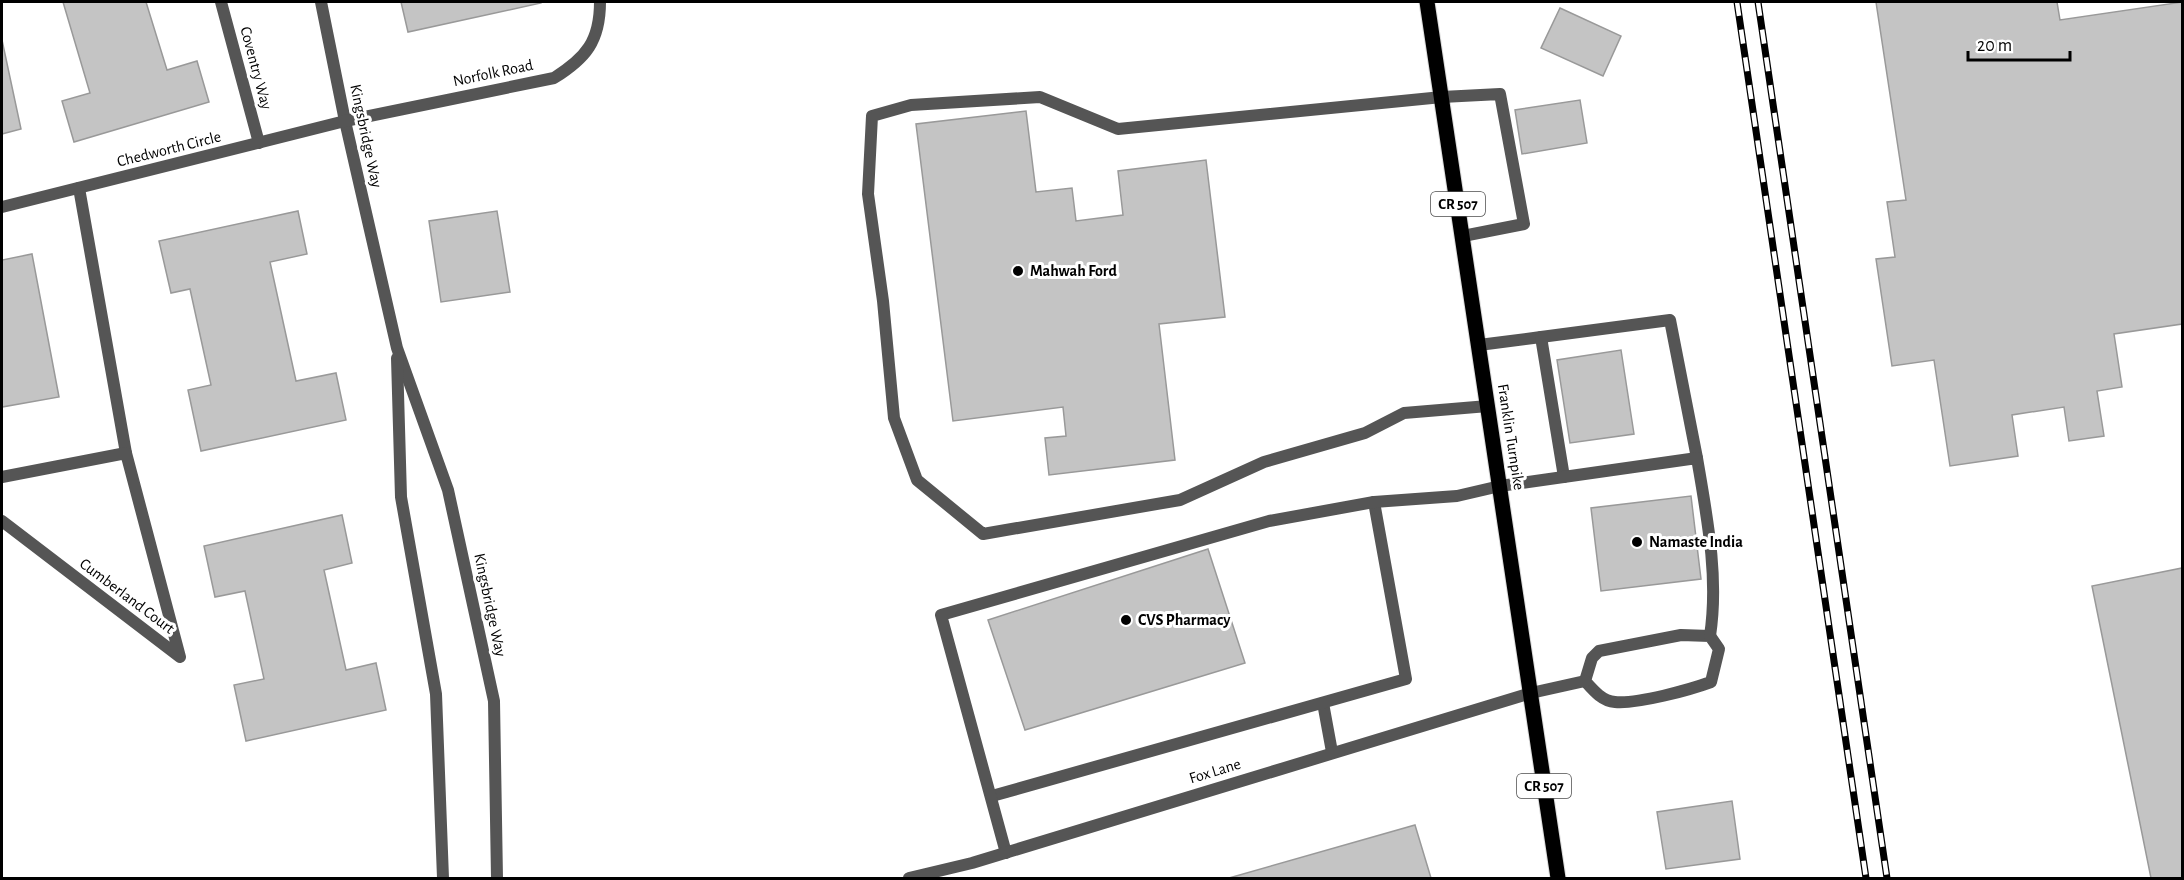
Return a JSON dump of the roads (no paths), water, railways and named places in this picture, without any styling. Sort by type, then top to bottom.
[{"type":"main road","name":"Franklin Turnpike","points":[[1427,2],[1558,879]]},
{"type":"street","name":"Coventry Way","points":[[221,2],[259,143]]},
{"type":"street","name":"Kingsbridge Way","points":[[321,2],[345,120],[397,348],[448,490],[494,701],[497,879]]},
{"type":"street","name":"Norfolk Road","points":[[345,120],[554,78],[576,64],[591,46],[600,22],[600,2]]},
{"type":"street","points":[[1463,236],[1524,224],[1500,94],[1442,97],[1118,129],[1040,98],[911,105],[872,116],[868,194],[883,301],[894,418],[917,480],[983,534],[1180,500],[1264,462],[1365,433],[1404,413],[1488,406]]},
{"type":"street","name":"Chedworth Circle","points":[[2,207],[345,120]]},
{"type":"street","name":"Cumberland Court","points":[[2,521],[180,657],[126,453],[79,188]]},
{"type":"street","points":[[1479,345],[1670,320],[1710,531],[1715,605],[1710,636],[1719,649],[1711,682],[1682,692],[1614,702],[1597,694],[1585,681],[1592,658],[1599,651],[1681,635],[1710,636]]},
{"type":"street","points":[[1541,337],[1564,477]]},
{"type":"street","name":"Kingsbridge Way","points":[[397,348],[401,498],[436,694],[443,879]]},
{"type":"street","points":[[2,477],[126,453]]},
{"type":"street","points":[[1006,853],[941,615],[1269,521],[1374,502],[1457,496],[1500,486],[1697,458]]},
{"type":"street","points":[[992,796],[1406,679],[1374,502]]},
{"type":"street","name":"Fox Lane","points":[[909,879],[1006,853],[1531,693],[1585,681]]},
{"type":"street","points":[[1323,703],[1332,752]]},
{"type":"railway","points":[[1737,2],[1866,878]]},
{"type":"railway","points":[[1758,2],[1887,878]]},
{"type":"place","name":"Mahwah Ford","points":[[1018,271]]},
{"type":"place","name":"Namaste India","points":[[1637,542]]},
{"type":"place","name":"CVS Pharmacy","points":[[1126,620]]}]
